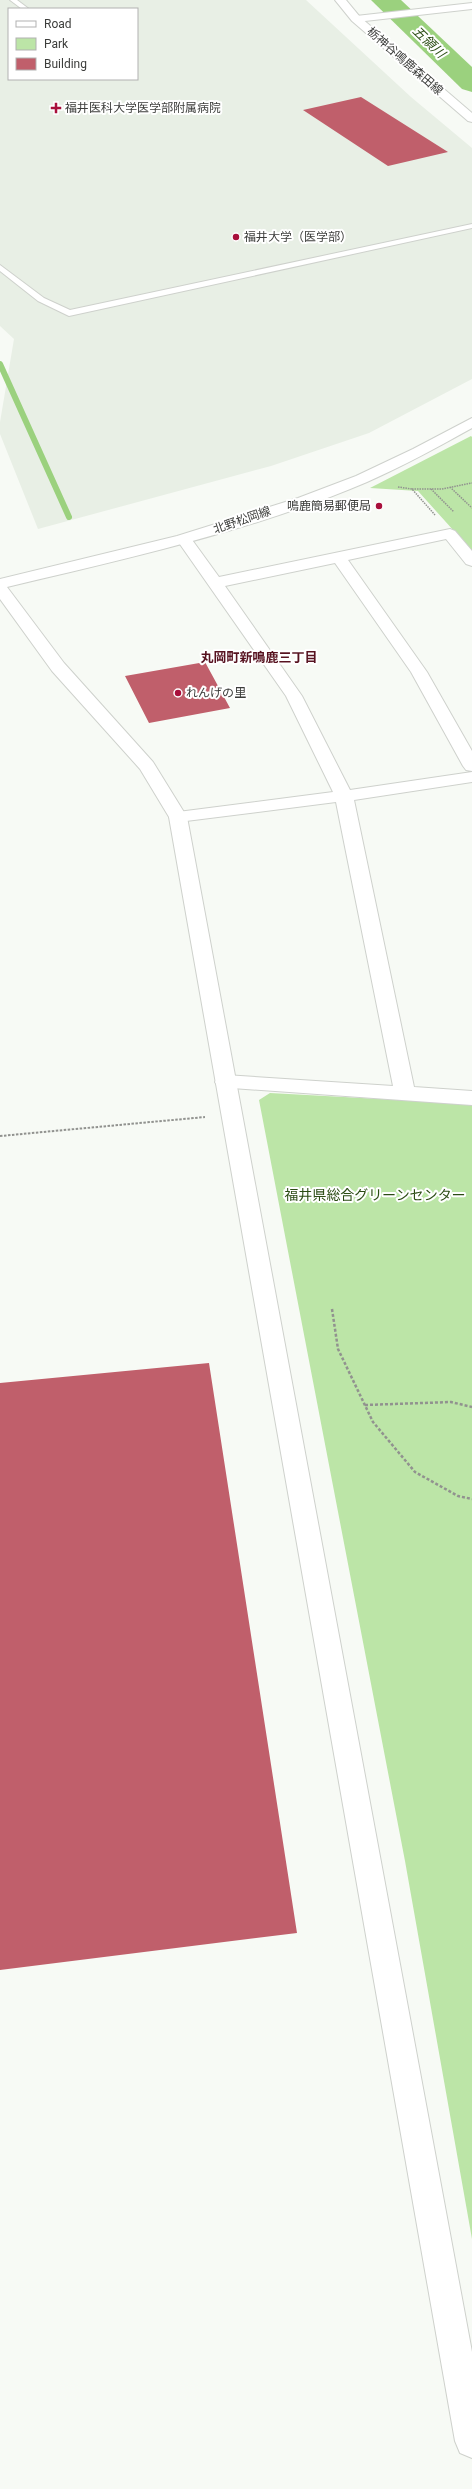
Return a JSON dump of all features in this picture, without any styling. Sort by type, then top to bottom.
[{"type":"street","name":"栃神谷鳴鹿森田線","points":[[340,0],[356,19],[472,119]]},
{"type":"street","points":[[356,19],[472,6]]},
{"type":"street","name":"北野松岡線","points":[[0,584],[185,540],[359,480],[472,422]]},
{"type":"street","points":[[215,583],[338,556],[450,534],[472,561]]},
{"type":"street","points":[[185,540],[294,696],[344,796],[405,1092]]},
{"type":"street","points":[[338,556],[419,672],[472,766]]},
{"type":"street","points":[[0,588],[58,667],[147,766],[178,817],[472,2441]]},
{"type":"street","points":[[178,817],[344,796],[472,777]]},
{"type":"street","points":[[225,1082],[405,1092],[472,1098]]},
{"type":"lane","points":[[13,0],[25,8]]},
{"type":"lane","points":[[0,267],[39,300],[53,309],[69,313],[472,226]]},
{"type":"lane","points":[[0,276],[10,274]]},
{"type":"path","points":[[359,480],[412,489],[430,489],[472,483]]},
{"type":"path","points":[[450,487],[472,508]]},
{"type":"path","points":[[412,489],[450,534]]},
{"type":"path","points":[[430,489],[459,517]]},
{"type":"path","points":[[0,1136],[231,1114]]},
{"type":"path","points":[[332,1309],[338,1349],[373,1422],[415,1472],[458,1496],[472,1499]]},
{"type":"path","points":[[365,1405],[451,1402],[472,1407]]},
{"type":"shaded area","name":"福井大学（医学部）","points":[[0,0],[306,0],[411,97],[472,148],[472,379],[369,433],[271,466],[38,529],[0,434],[0,422],[14,339],[0,326]]},
{"type":"green space","points":[[471,436],[472,551],[418,491],[370,488]]},
{"type":"green space","name":"福井県総合グリーンセンター","points":[[270,1093],[472,1104],[472,2239],[405,1861],[259,1100]]},
{"type":"building","points":[[361,97],[448,152],[388,166],[303,110]]},
{"type":"building","points":[[205,662],[230,708],[149,723],[125,676]]},
{"type":"building","points":[[209,1363],[297,1933],[0,1970],[0,1383]]},
{"type":"waterway","name":"五領川","points":[[385,0],[472,83]]},
{"type":"waterway","points":[[0,364],[69,517]]},
{"type":"place","name":"福井医科大学医学部附属病院","points":[[56,108]]},
{"type":"place","name":"福井大学（医学部）","points":[[236,237]]},
{"type":"place","name":"鳴鹿簡易郵便局","points":[[379,506]]},
{"type":"place","name":"れんげの里","points":[[178,693]]},
{"type":"district","name":"丸岡町新鳴鹿三丁目","points":[[259,657]]}]
